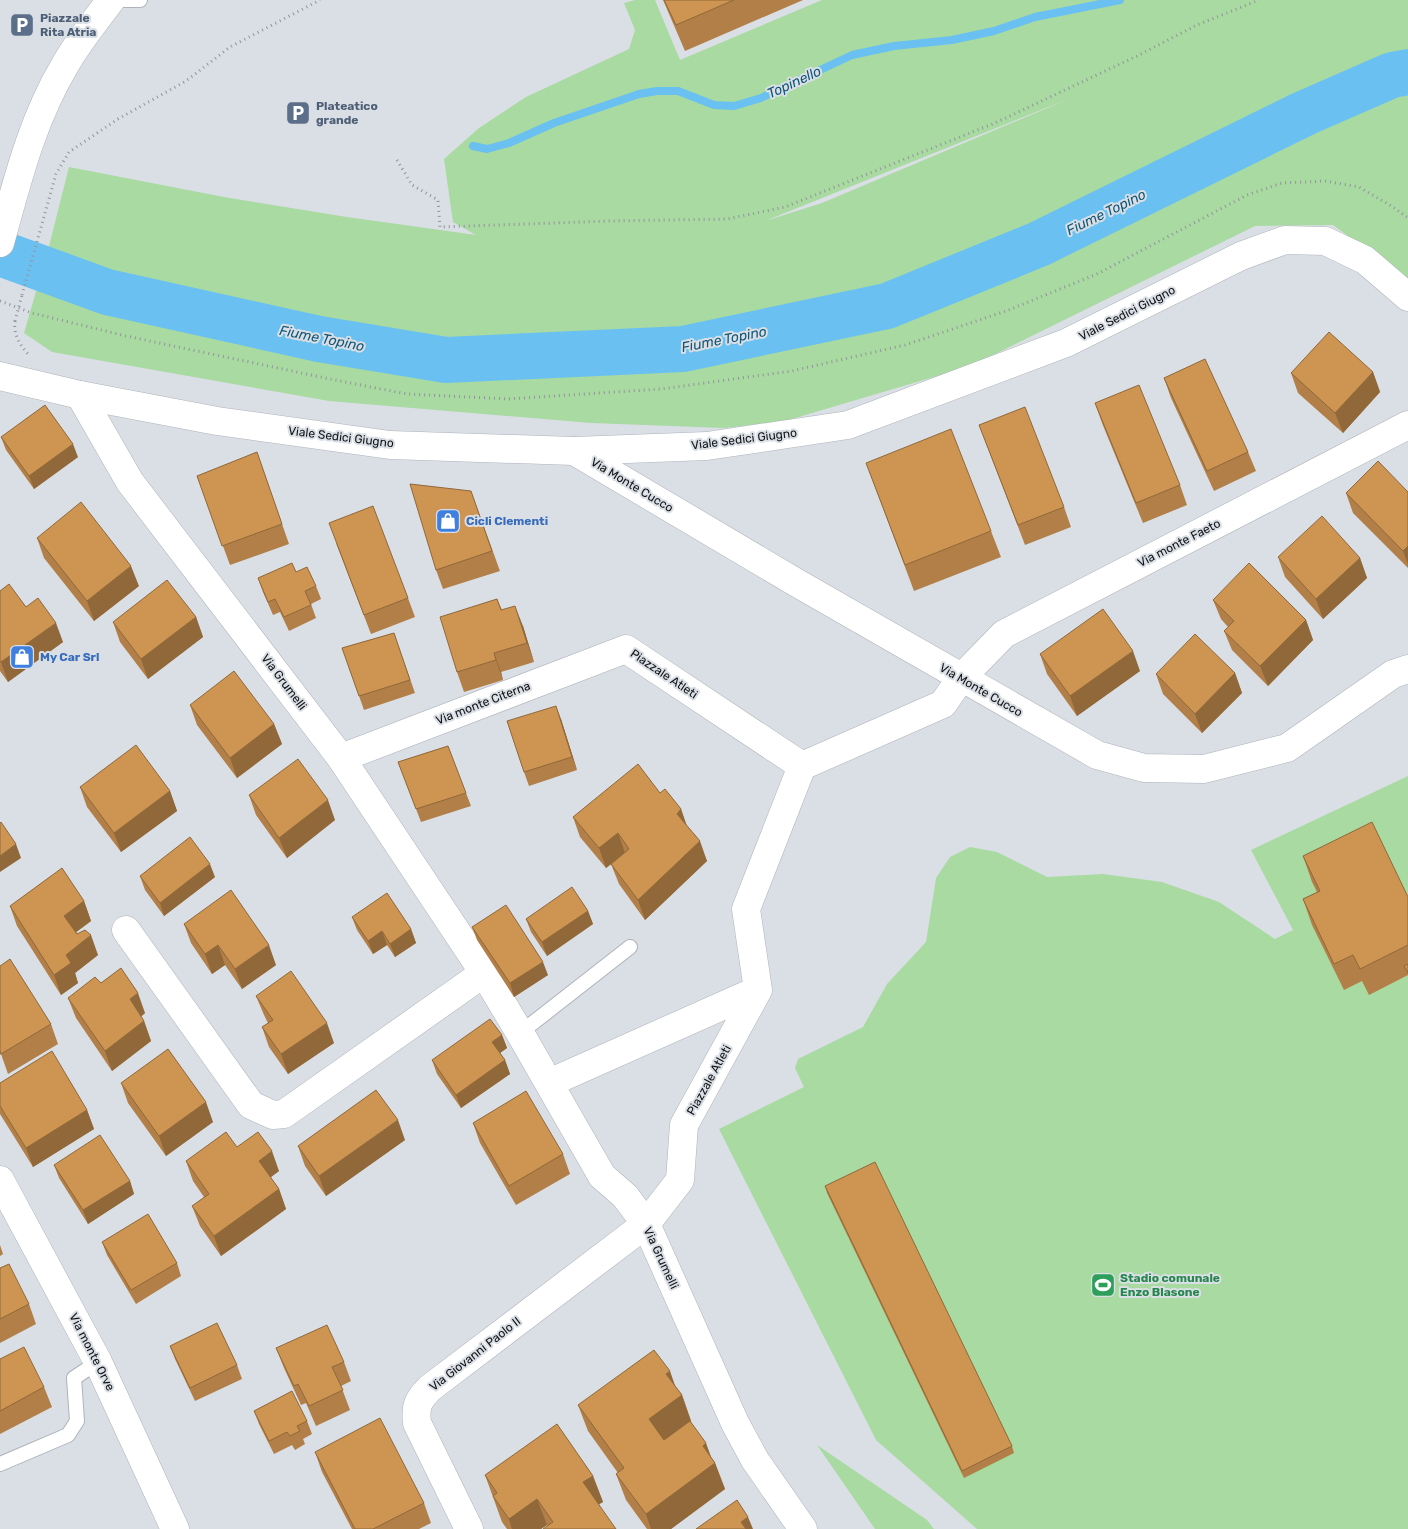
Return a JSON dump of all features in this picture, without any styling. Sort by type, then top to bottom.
[{"type":"street","points":[[0,243],[37,122],[64,65],[111,0]]},
{"type":"street","name":"Viale Sedici Giugno","points":[[0,376],[80,395],[217,421],[390,444],[574,451],[708,446],[848,425],[1066,344],[1241,256],[1285,240],[1325,241],[1365,260],[1408,298]]},
{"type":"street","name":"Via Grumelli","points":[[80,395],[130,482],[341,758],[484,973],[602,1176],[625,1196],[646,1224],[735,1423],[756,1460],[804,1529]]},
{"type":"street","name":"Via monte Faeto","points":[[961,678],[1004,634],[1408,425]]},
{"type":"street","name":"Via Monte Cucco","points":[[574,451],[961,678],[1097,755],[1144,768],[1204,769],[1287,748],[1393,674],[1408,669]]},
{"type":"street","name":"Via monte Citerna","points":[[341,758],[626,649]]},
{"type":"street","name":"Piazzale Atleti","points":[[626,649],[802,766]]},
{"type":"street","points":[[549,1083],[758,990],[746,909],[802,766],[943,704],[961,678]]},
{"type":"street","points":[[126,930],[252,1105],[274,1114],[284,1114],[484,973]]},
{"type":"street","name":"Piazzale Atleti","points":[[646,1224],[680,1180],[684,1125],[758,990]]},
{"type":"street","name":"Via monte Orve","points":[[0,1180],[98,1362],[175,1529]]},
{"type":"street","name":"Via Giovanni Paolo II","points":[[468,1529],[417,1423],[416,1412],[420,1399],[430,1388],[646,1224]]},
{"type":"lane","points":[[111,0],[140,0]]},
{"type":"lane","points":[[520,1033],[630,947]]},
{"type":"lane","points":[[0,1464],[68,1435],[77,1421],[74,1378],[98,1362]]},
{"type":"path","points":[[31,357],[19,345],[14,325],[56,174],[69,152],[118,119],[186,81],[230,46],[320,0]]},
{"type":"path","points":[[397,160],[412,185],[438,200],[440,226],[727,219],[785,207],[994,123],[1137,56],[1197,25],[1259,0]]},
{"type":"path","points":[[0,301],[32,313],[126,336],[398,392],[499,398],[527,397],[661,389],[792,371],[904,345],[1006,311],[1097,274],[1247,195],[1282,184],[1325,181],[1359,187],[1408,218]]},
{"type":"green space","points":[[635,0],[655,0],[680,60],[822,0],[1408,0],[1408,281],[1333,225],[1255,226],[971,366],[785,421],[724,428],[591,423],[329,401],[52,352],[24,333],[69,167],[224,197],[476,235],[453,222],[444,159],[479,128],[526,97],[629,49],[635,30],[624,3]],"holes":[[[1071,98],[822,203],[765,221]]]},
{"type":"green space","name":"Stadio comunale Enzo Blasone","points":[[1408,776],[1408,1529],[977,1529],[876,1440],[719,1129],[804,1087],[795,1068],[798,1059],[863,1027],[887,984],[926,942],[936,878],[950,857],[970,847],[997,852],[1047,877],[1103,874],[1162,882],[1219,902],[1275,939],[1293,930],[1251,850]]},
{"type":"green space","points":[[817,1445],[927,1520],[934,1529],[875,1529]]},
{"type":"building","points":[[664,0],[734,0],[676,25]]},
{"type":"building","points":[[1329,332],[1373,372],[1335,413],[1291,373]]},
{"type":"building","points":[[1205,359],[1248,452],[1207,471],[1164,378]]},
{"type":"building","points":[[1139,385],[1180,485],[1136,503],[1095,403]]},
{"type":"building","points":[[45,405],[73,444],[29,476],[1,437]]},
{"type":"building","points":[[1025,407],[1064,507],[1018,525],[979,425]]},
{"type":"building","points":[[951,429],[991,531],[905,565],[866,463]]},
{"type":"building","points":[[257,452],[282,524],[222,546],[197,476]]},
{"type":"building","points":[[1378,461],[1408,492],[1408,546],[1403,551],[1346,493]]},
{"type":"building","points":[[410,484],[471,491],[492,551],[436,570]]},
{"type":"building","points":[[81,502],[131,566],[87,601],[37,538]]},
{"type":"building","points":[[373,506],[408,598],[364,615],[329,523]]},
{"type":"building","points":[[1322,516],[1360,558],[1316,599],[1278,557]]},
{"type":"building","points":[[292,563],[296,572],[307,567],[316,586],[305,591],[311,605],[284,617],[275,599],[268,602],[258,578]]},
{"type":"building","points":[[1249,563],[1306,620],[1260,666],[1224,631],[1234,621],[1213,600]]},
{"type":"building","points":[[167,580],[196,617],[141,659],[113,622]]},
{"type":"building","points":[[9,584],[26,607],[38,598],[56,623],[1,662],[0,591]]},
{"type":"building","points":[[497,599],[501,610],[515,606],[527,643],[494,653],[496,660],[457,672],[440,617]]},
{"type":"building","points":[[1103,609],[1133,651],[1070,696],[1040,654]]},
{"type":"building","points":[[394,633],[410,680],[359,696],[342,648]]},
{"type":"building","points":[[1195,634],[1235,673],[1195,714],[1156,674]]},
{"type":"building","points":[[234,671],[274,724],[230,758],[190,705]]},
{"type":"building","points":[[556,706],[572,757],[524,772],[507,721]]},
{"type":"building","points":[[136,745],[170,791],[114,833],[80,787]]},
{"type":"building","points":[[448,746],[466,793],[416,809],[398,762]]},
{"type":"building","points":[[298,759],[328,800],[279,838],[249,795]]},
{"type":"building","points":[[638,764],[660,793],[665,789],[681,809],[677,814],[700,841],[638,900],[611,864],[629,849],[618,833],[599,848],[573,817]]},
{"type":"building","points":[[1372,822],[1408,897],[1408,945],[1360,969],[1353,955],[1334,964],[1303,899],[1320,891],[1303,856]]},
{"type":"building","points":[[0,823],[16,844],[0,856]]},
{"type":"building","points":[[190,837],[210,864],[160,903],[140,876]]},
{"type":"building","points":[[62,868],[84,901],[64,916],[77,934],[85,930],[91,935],[66,955],[71,963],[54,975],[10,906]]},
{"type":"building","points":[[572,887],[588,911],[542,942],[526,919]]},
{"type":"building","points":[[231,890],[269,945],[235,969],[218,945],[205,954],[184,924]]},
{"type":"building","points":[[387,893],[411,929],[390,944],[382,931],[368,941],[352,917]]},
{"type":"building","points":[[506,905],[543,962],[510,983],[472,927]]},
{"type":"building","points":[[10,959],[51,1024],[1,1054],[0,966]]},
{"type":"building","points":[[1408,964],[1408,973],[1404,966]]},
{"type":"building","points":[[121,968],[138,993],[130,999],[144,1021],[105,1051],[68,998],[95,977],[101,983]]},
{"type":"building","points":[[291,971],[327,1023],[281,1054],[262,1027],[273,1020],[256,996]]},
{"type":"building","points":[[490,1019],[502,1035],[492,1042],[505,1060],[456,1095],[432,1060]]},
{"type":"building","points":[[168,1049],[206,1102],[159,1136],[121,1083]]},
{"type":"building","points":[[52,1051],[87,1110],[26,1148],[0,1106],[0,1083]]},
{"type":"building","points":[[376,1090],[398,1120],[319,1176],[298,1146]]},
{"type":"building","points":[[526,1091],[563,1154],[509,1186],[473,1123]]},
{"type":"building","points":[[226,1132],[237,1147],[258,1132],[272,1151],[259,1161],[279,1189],[214,1236],[192,1206],[209,1194],[186,1161]]},
{"type":"building","points":[[100,1135],[130,1181],[83,1210],[54,1165]]},
{"type":"building","points":[[875,1162],[1012,1446],[962,1471],[825,1186]]},
{"type":"building","points":[[148,1214],[177,1263],[131,1290],[102,1242]]},
{"type":"building","points":[[9,1264],[29,1304],[0,1319],[0,1268]]},
{"type":"building","points":[[217,1323],[237,1365],[190,1388],[170,1346]]},
{"type":"building","points":[[327,1325],[344,1362],[332,1367],[343,1390],[309,1406],[298,1384],[294,1386],[276,1348]]},
{"type":"building","points":[[24,1347],[44,1387],[0,1411],[0,1359]]},
{"type":"building","points":[[654,1350],[670,1371],[666,1374],[682,1395],[649,1419],[664,1440],[690,1421],[706,1443],[703,1446],[715,1463],[646,1514],[616,1474],[624,1468],[578,1405]]},
{"type":"building","points":[[292,1391],[307,1421],[297,1426],[300,1431],[290,1436],[287,1432],[269,1441],[254,1411]]},
{"type":"building","points":[[380,1418],[424,1503],[373,1529],[355,1529],[315,1452]]},
{"type":"building","points":[[557,1424],[593,1476],[583,1482],[616,1529],[543,1529],[553,1522],[537,1499],[509,1519],[493,1496],[497,1493],[485,1475]]},
{"type":"building","points":[[737,1500],[748,1517],[741,1522],[746,1529],[696,1529]]},
{"type":"waterway","name":"Topinello","points":[[473,146],[487,149],[509,143],[554,123],[639,94],[657,91],[678,91],[714,105],[734,106],[761,98],[852,55],[894,46],[952,40],[994,31],[1035,17],[1120,0]]},
{"type":"waterway","name":"Fiume Topino","points":[[0,253],[107,292],[319,339],[446,360],[683,349],[887,306],[1039,244],[1305,113],[1392,75],[1408,72]]},
{"type":"place","name":"Piazzale Rita Atria","points":[[22,25]]},
{"type":"place","name":"Plateatico grande","points":[[298,113]]},
{"type":"place","name":"Cicli Clementi","points":[[448,521]]},
{"type":"place","name":"My Car Srl","points":[[22,657]]},
{"type":"place","name":"Stadio comunale Enzo Blasone","points":[[1103,1285]]}]
